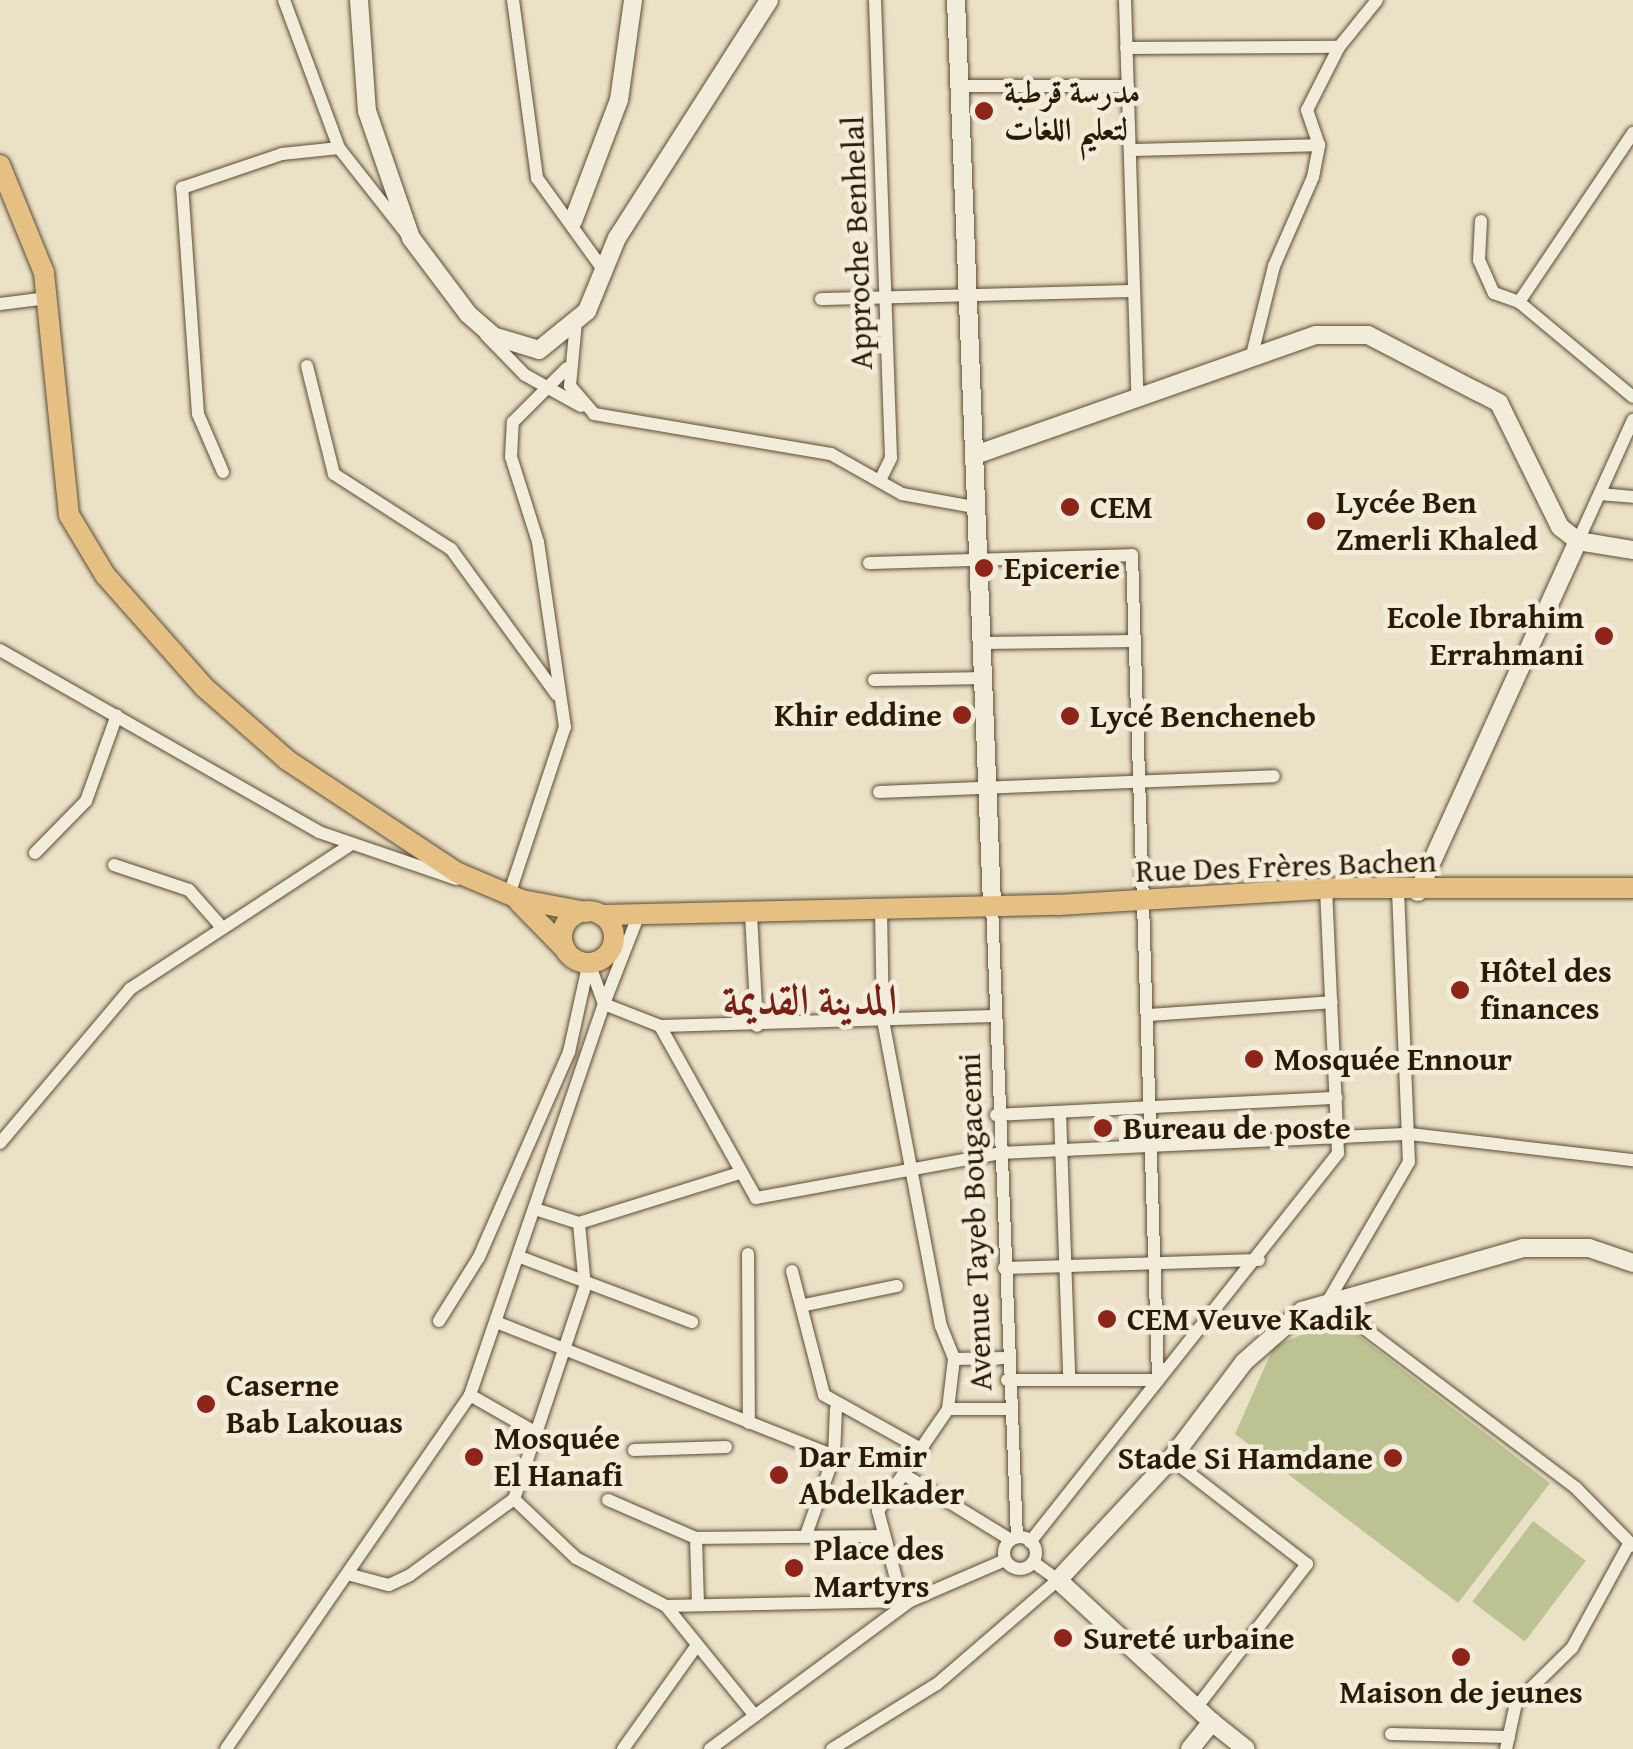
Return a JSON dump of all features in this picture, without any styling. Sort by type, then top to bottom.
[{"type":"main road","points":[[0,165],[34,236],[48,298],[63,488],[105,575],[204,687],[286,760],[397,836],[514,897],[566,950],[589,963],[614,944],[594,913],[565,925],[566,950]]},
{"type":"main road","name":"Rue Des Frères Bachen","points":[[514,897],[594,913],[751,914],[1142,902],[1326,890],[1633,888]]},
{"type":"street","points":[[284,0],[339,148],[468,314],[544,386],[594,414],[831,454],[880,481],[980,508]]},
{"type":"street","points":[[359,0],[367,110],[410,238]]},
{"type":"street","points":[[513,0],[532,160],[604,271]]},
{"type":"street","points":[[572,221],[620,100],[633,0]]},
{"type":"street","points":[[468,314],[520,349],[554,344],[576,322],[734,43],[769,0]]},
{"type":"street","name":"Approche Benhelal","points":[[876,0],[891,458],[880,481]]},
{"type":"street","points":[[956,0],[972,297],[992,905]]},
{"type":"street","points":[[1125,0],[1137,390]]},
{"type":"street","points":[[1252,354],[1252,330],[1318,145],[1307,110],[1339,46],[1377,0]]},
{"type":"street","points":[[1126,48],[1339,46]]},
{"type":"street","points":[[960,86],[1128,86]]},
{"type":"street","points":[[1518,302],[1633,134]]},
{"type":"street","points":[[1130,150],[1318,145]]},
{"type":"street","points":[[223,472],[198,414],[182,188],[282,154],[339,148]]},
{"type":"street","points":[[1480,221],[1483,278],[1633,397]]},
{"type":"street","points":[[821,299],[1134,290]]},
{"type":"street","points":[[0,304],[48,298]]},
{"type":"street","points":[[576,322],[567,368],[576,398],[594,414]]},
{"type":"street","points":[[978,454],[1137,390],[1339,332],[1399,346],[1458,376],[1514,418],[1545,503],[1578,541],[1633,550]]},
{"type":"street","points":[[306,366],[334,474],[452,549],[560,698]]},
{"type":"street","points":[[0,650],[350,845],[514,897],[562,752],[560,698],[538,542],[511,457],[512,422],[544,386],[567,368]]},
{"type":"street","points":[[1328,1301],[1409,1162],[1408,891],[1633,420]]},
{"type":"street","points":[[1600,494],[1633,497]]},
{"type":"street","points":[[869,562],[1132,555],[1142,902],[1154,1110],[1151,1148],[1158,1380]]},
{"type":"street","points":[[984,643],[1134,640]]},
{"type":"street","points":[[874,680],[986,678]]},
{"type":"street","points":[[34,853],[86,802],[117,715]]},
{"type":"street","points":[[879,792],[1274,776]]},
{"type":"street","points":[[0,1143],[130,989],[220,924],[350,845]]},
{"type":"street","points":[[114,865],[188,890],[220,924]]},
{"type":"street","points":[[710,1749],[906,1601],[1005,1560],[1329,1171],[1338,1138],[1326,890]]},
{"type":"street","name":"Avenue Tayeb Bougacemi","points":[[992,905],[1007,1380],[1019,1540],[1033,1562]]},
{"type":"street","points":[[881,909],[884,1020],[954,1359],[948,1408],[923,1450],[878,1510],[880,1536],[906,1601]]},
{"type":"street","points":[[226,1749],[352,1575],[470,1395],[604,1004],[639,914]]},
{"type":"street","points":[[751,914],[757,1026]]},
{"type":"street","points":[[589,963],[604,1004],[660,1026],[996,1016]]},
{"type":"street","points":[[439,1321],[479,1256],[569,1052],[589,963]]},
{"type":"street","points":[[1148,1014],[1332,1002]]},
{"type":"street","points":[[660,1026],[756,1198],[911,1165],[1000,1153],[1410,1134],[1633,1160]]},
{"type":"street","points":[[996,1115],[1337,1098]]},
{"type":"street","points":[[1060,1112],[1069,1374]]},
{"type":"street","points":[[535,1209],[579,1222],[740,1172]]},
{"type":"street","points":[[352,1575],[388,1585],[410,1576],[514,1499],[533,1431],[585,1287],[579,1222]]},
{"type":"street","points":[[832,1749],[937,1684],[1058,1580],[1170,1459],[1282,1320],[1328,1301],[1523,1248],[1578,1246],[1633,1263]]},
{"type":"street","points":[[748,1254],[749,1423]]},
{"type":"street","points":[[520,1256],[585,1287],[692,1322]]},
{"type":"street","points":[[1004,1268],[1258,1260]]},
{"type":"street","points":[[792,1271],[805,1305],[813,1377],[836,1410],[923,1450]]},
{"type":"street","points":[[805,1305],[897,1286]]},
{"type":"street","points":[[1328,1301],[1576,1488],[1631,1545],[1572,1648],[1516,1704],[1507,1743],[1391,1734]]},
{"type":"street","points":[[496,1322],[564,1353],[834,1456]]},
{"type":"street","points":[[954,1359],[1006,1358]]},
{"type":"street","points":[[1007,1380],[1069,1374],[1158,1380]]},
{"type":"street","points":[[470,1395],[533,1431]]},
{"type":"street","points":[[948,1408],[1009,1409]]},
{"type":"street","points":[[806,1535],[806,1515],[834,1456],[836,1410]]},
{"type":"street","points":[[634,1450],[726,1447]]},
{"type":"street","points":[[1170,1459],[1307,1564],[1197,1707]]},
{"type":"street","points":[[905,1475],[1019,1540]]},
{"type":"street","points":[[514,1499],[576,1558],[666,1606],[696,1648],[755,1716]]},
{"type":"street","points":[[608,1500],[696,1538],[880,1536]]},
{"type":"street","points":[[696,1538],[698,1605]]},
{"type":"street","points":[[1005,1560],[1021,1569],[1033,1562],[1058,1580],[1246,1749]]},
{"type":"street","points":[[666,1606],[906,1601]]},
{"type":"street","points":[[622,1749],[696,1648]]},
{"type":"street","points":[[1190,1749],[1212,1722]]},
{"type":"green space","name":"Stade Si Hamdane","points":[[1338,1320],[1550,1483],[1458,1603],[1235,1434],[1274,1346]]},
{"type":"green space","points":[[1533,1521],[1586,1561],[1525,1641],[1472,1602]]},
{"type":"place","name":"مدرسة قرطبة لتعليم اللغات","points":[[984,111]]},
{"type":"place","name":"CEM","points":[[1070,507]]},
{"type":"place","name":"Lycée Ben Zmerli Khaled","points":[[1316,521]]},
{"type":"place","name":"Epicerie","points":[[984,568]]},
{"type":"place","name":"Ecole Ibrahim Errahmani","points":[[1604,636]]},
{"type":"place","name":"Khir eddine","points":[[962,715]]},
{"type":"place","name":"Lycé Bencheneb","points":[[1070,716]]},
{"type":"place","name":"Hôtel des finances","points":[[1460,990]]},
{"type":"place","name":"Mosquée Ennour","points":[[1254,1059]]},
{"type":"place","name":"Bureau de poste","points":[[1103,1128]]},
{"type":"place","name":"CEM Veuve Kadik","points":[[1107,1319]]},
{"type":"place","name":"Caserne Bab Lakouas","points":[[206,1404]]},
{"type":"place","name":"Mosquée El Hanafi","points":[[474,1457]]},
{"type":"place","name":"Stade Si Hamdane","points":[[1393,1458]]},
{"type":"place","name":"Dar Emir Abdelkader","points":[[779,1475]]},
{"type":"place","name":"Place des Martyrs","points":[[794,1568]]},
{"type":"place","name":"Sureté urbaine","points":[[1063,1638]]},
{"type":"place","name":"Maison de jeunes","points":[[1461,1657]]},
{"type":"district","name":"المدينة القديمة","points":[[810,999]]}]
